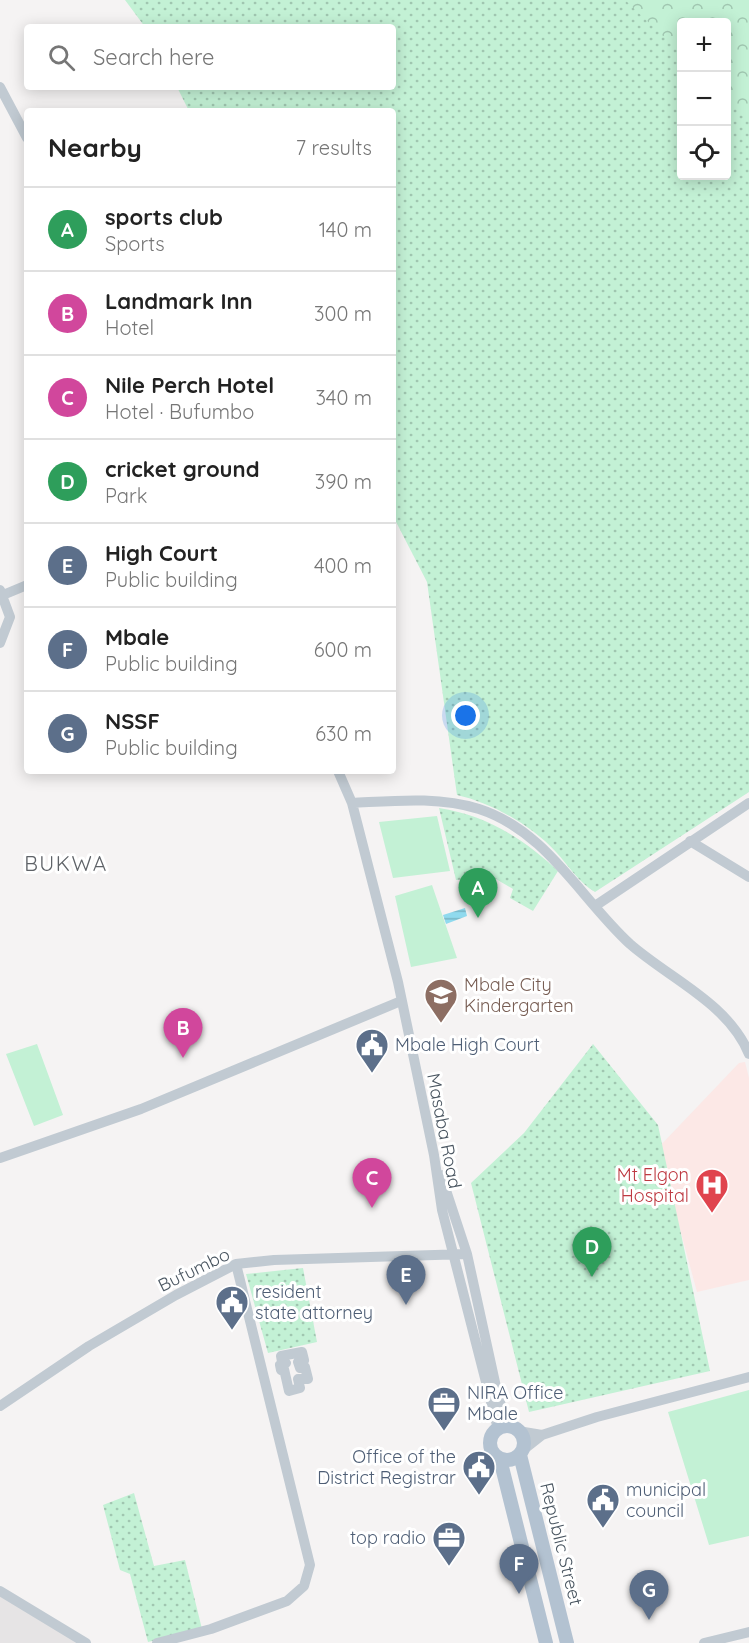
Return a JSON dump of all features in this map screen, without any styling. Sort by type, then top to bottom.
[{"type":"main road","points":[[508,1429],[523,1436],[521,1452],[514,1459],[500,1458],[493,1453],[490,1444],[492,1436],[508,1429]]},
{"type":"main road","name":"Republic Street","points":[[521,1452],[567,1643]]},
{"type":"main road","points":[[500,1458],[546,1643]]},
{"type":"street","points":[[0,87],[24,132]]},
{"type":"street","points":[[0,643],[10,617],[1,592],[24,586]]},
{"type":"street","name":"Masaba Road","points":[[339,774],[352,802],[401,1001],[453,1256],[508,1429]]},
{"type":"street","points":[[352,802],[423,800],[479,809],[529,836],[564,870],[630,943],[722,1014],[744,1043],[749,1054]]},
{"type":"street","points":[[595,906],[749,803]]},
{"type":"street","points":[[690,841],[749,877]]},
{"type":"street","points":[[0,1158],[141,1109],[401,1001]]},
{"type":"street","points":[[434,1155],[467,1254],[498,1396],[508,1429],[542,1435]]},
{"type":"street","name":"Bufumbo","points":[[0,1406],[89,1346],[176,1295],[236,1264],[274,1260],[467,1254]]},
{"type":"street","points":[[157,1643],[211,1629],[287,1600],[304,1586],[308,1576],[310,1565],[236,1264]]},
{"type":"street","points":[[302,1352],[304,1360],[298,1362],[300,1368],[305,1367],[308,1379],[298,1379],[300,1388],[289,1391],[280,1365],[286,1361],[282,1362],[281,1356],[302,1352]]},
{"type":"street","points":[[521,1452],[542,1435],[597,1417],[749,1377]]},
{"type":"street","points":[[0,1591],[86,1643]]},
{"type":"street","points":[[704,1643],[749,1632]]},
{"type":"shaded area","name":"Mt Elgon Hospital","points":[[745,1062],[749,1078],[749,1280],[697,1292],[658,1148],[739,1063]]},
{"type":"shaded area","points":[[0,1593],[79,1643],[0,1643]]},
{"type":"green space","points":[[125,0],[749,0],[749,792],[595,892],[579,879],[546,842],[523,824],[484,803],[457,795],[427,582],[396,522],[396,108],[188,108],[178,90],[396,90],[396,24],[143,24]]},
{"type":"green space","points":[[625,0],[749,0],[749,116],[731,99],[731,18],[677,18],[677,49]]},
{"type":"green space","points":[[439,808],[473,816],[503,830],[532,849],[558,871],[533,911],[510,898],[513,889],[489,875],[482,883],[472,879],[456,880]]},
{"type":"green space","points":[[437,816],[450,871],[393,878],[379,822]]},
{"type":"green space","points":[[432,885],[457,958],[411,967],[395,896]]},
{"type":"green space","points":[[37,1044],[63,1115],[34,1126],[6,1054]]},
{"type":"green space","points":[[593,1044],[658,1125],[710,1371],[529,1412],[471,1183],[524,1133]]},
{"type":"green space","points":[[303,1268],[317,1342],[268,1353],[246,1274]]},
{"type":"green space","points":[[749,1390],[749,1536],[709,1545],[668,1412]]},
{"type":"green space","points":[[134,1493],[154,1566],[185,1560],[202,1629],[148,1642],[130,1574],[120,1570],[103,1505]]},
{"type":"water","points":[[465,908],[467,916],[446,924],[443,915]]},
{"type":"place","name":"sports club","points":[[478,918]]},
{"type":"place","name":"Mbale City Kindergarten","points":[[441,1024]]},
{"type":"place","name":"Landmark Inn","points":[[183,1058]]},
{"type":"place","name":"Mbale High Court","points":[[372,1074]]},
{"type":"place","name":"Nile Perch Hotel","points":[[372,1208]]},
{"type":"place","name":"Mt Elgon Hospital","points":[[712,1214]]},
{"type":"place","name":"cricket ground","points":[[592,1277]]},
{"type":"place","name":"High Court","points":[[406,1305]]},
{"type":"place","name":"resident state attorney","points":[[232,1331]]},
{"type":"place","name":"NIRA Office Mbale","points":[[444,1432]]},
{"type":"place","name":"Office of the District Registrar","points":[[479,1496]]},
{"type":"place","name":"municipal council","points":[[603,1529]]},
{"type":"place","name":"top radio","points":[[449,1567]]},
{"type":"place","name":"Mbale","points":[[519,1594]]},
{"type":"place","name":"NSSF","points":[[649,1620]]},
{"type":"district","name":"BUKWA","points":[[66,864]]}]
